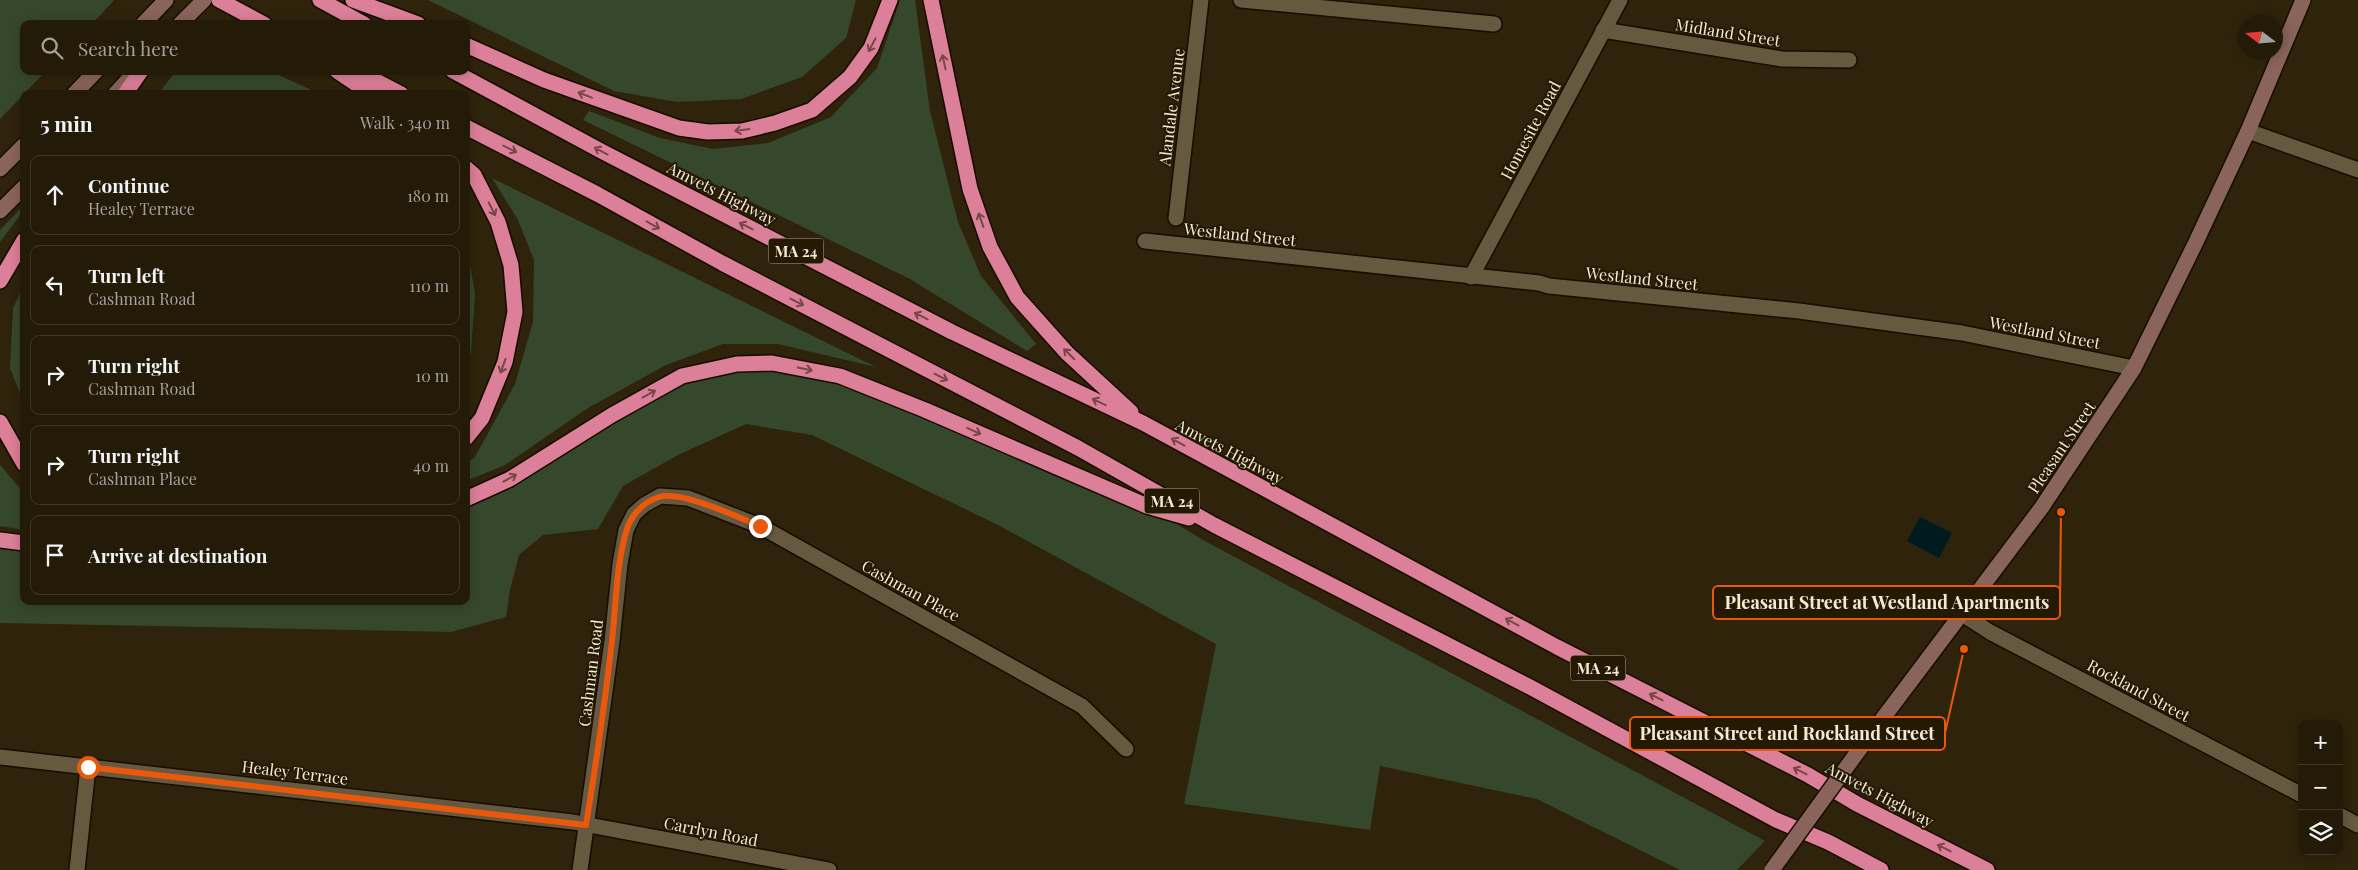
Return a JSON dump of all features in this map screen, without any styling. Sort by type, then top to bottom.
[{"type":"highway","points":[[219,0],[256,20]]},
{"type":"highway","points":[[320,0],[357,20]]},
{"type":"highway","points":[[353,0],[407,20]]},
{"type":"highway","points":[[470,47],[544,80],[679,128],[708,132],[742,131],[775,123],[812,110],[850,77],[871,48],[890,0]]},
{"type":"highway","points":[[931,0],[970,189],[990,247],[1017,297],[1066,353],[1143,423]]},
{"type":"highway","points":[[128,90],[138,75]]},
{"type":"highway","points":[[343,75],[365,90]]},
{"type":"highway","points":[[364,75],[393,90]]},
{"type":"highway","name":"Amvets Highway","points":[[461,75],[952,332],[1143,423],[1557,647],[1808,775],[1857,804],[1987,870]]},
{"type":"highway","name":"MA 24","points":[[470,129],[597,194],[722,263],[1078,448],[1214,525],[1530,687],[1776,820],[1828,842],[1881,870]]},
{"type":"highway","points":[[470,172],[474,175],[498,222],[512,265],[515,312],[505,362],[482,418],[470,433]]},
{"type":"highway","points":[[0,281],[20,247]]},
{"type":"highway","points":[[470,497],[510,479],[612,415],[682,376],[737,364],[772,363],[840,376],[925,410],[1147,506],[1214,525]]},
{"type":"highway","points":[[0,422],[20,457]]},
{"type":"highway","points":[[0,540],[20,542]]},
{"type":"main road","points":[[147,20],[166,0]]},
{"type":"main road","points":[[184,20],[204,0]]},
{"type":"main road","name":"Pleasant Street","points":[[1772,870],[1859,750],[2042,507],[2134,368],[2248,131],[2303,0]]},
{"type":"main road","points":[[78,90],[92,75]]},
{"type":"main road","points":[[118,90],[132,75]]},
{"type":"main road","points":[[0,169],[20,149]]},
{"type":"main road","points":[[0,211],[20,191]]},
{"type":"street","name":"Alandale Avenue","points":[[1176,218],[1201,0]]},
{"type":"street","points":[[1241,0],[1494,24]]},
{"type":"street","name":"Homesite Road","points":[[1471,277],[1620,0]]},
{"type":"street","name":"Midland Street","points":[[1603,30],[1782,59],[1849,60]]},
{"type":"street","points":[[2248,131],[2358,170]]},
{"type":"street","name":"Westland Street","points":[[1145,241],[1799,311],[1962,333],[2134,368]]},
{"type":"street","name":"Cashman Place","points":[[661,496],[688,498],[760,526],[1082,706],[1126,749]]},
{"type":"street","name":"Cashman Road","points":[[580,870],[626,530],[634,514],[644,505],[661,496]]},
{"type":"street","name":"Rockland Street","points":[[1962,614],[1990,632],[2298,793]]},
{"type":"street","name":"Healey Terrace","points":[[0,757],[586,825]]},
{"type":"street","points":[[77,870],[88,767]]},
{"type":"street","points":[[2343,817],[2358,824]]},
{"type":"street","name":"Carrlyn Road","points":[[586,825],[829,870]]},
{"type":"green space","points":[[0,0],[114,0],[96,20],[20,20],[20,75],[42,75],[28,90],[20,90],[20,98],[0,119]]},
{"type":"green space","points":[[428,0],[856,0],[846,38],[802,77],[741,99],[677,102],[614,91]]},
{"type":"green space","points":[[900,0],[915,0],[930,111],[958,222],[981,276],[1036,344],[1027,351],[910,279],[583,120],[589,111],[660,138],[713,149],[768,143],[831,117],[877,68]]},
{"type":"green space","points":[[173,75],[279,75],[311,90],[161,90]]},
{"type":"green space","points":[[492,178],[876,367],[778,344],[723,344],[666,365],[588,408],[505,465],[470,479],[470,461],[475,457],[515,384],[533,322],[534,260],[518,220]]},
{"type":"green space","points":[[20,209],[20,215],[0,242],[0,230]]},
{"type":"green space","points":[[470,265],[475,293],[470,356]]},
{"type":"green space","points":[[20,293],[20,393],[10,368],[13,308]]},
{"type":"green space","points":[[737,364],[807,369],[1147,506],[1203,540],[1765,841],[1737,870],[1680,870],[1537,799],[1380,766],[1370,830],[1184,804],[1216,644],[998,525],[812,435],[746,424],[678,455],[623,486],[598,529],[543,535],[519,555],[510,590],[506,617],[451,632],[0,623],[0,540],[20,542],[20,605],[470,605],[470,497],[682,376]]},
{"type":"green space","points":[[0,465],[20,488],[20,529],[0,526]]},
{"type":"water","points":[[1920,517],[1952,533],[1939,558],[1907,541]]},
{"type":"place","name":"Pleasant Street at Westland Apartments","points":[[2061,512]]},
{"type":"place","name":"Pleasant Street and Rockland Street","points":[[1964,649]]},
{"type":"route","points":[[88,767],[182,776],[586,825],[600,737],[620,564],[626,530],[634,514],[644,505],[660,496],[688,498],[760,526]]}]
